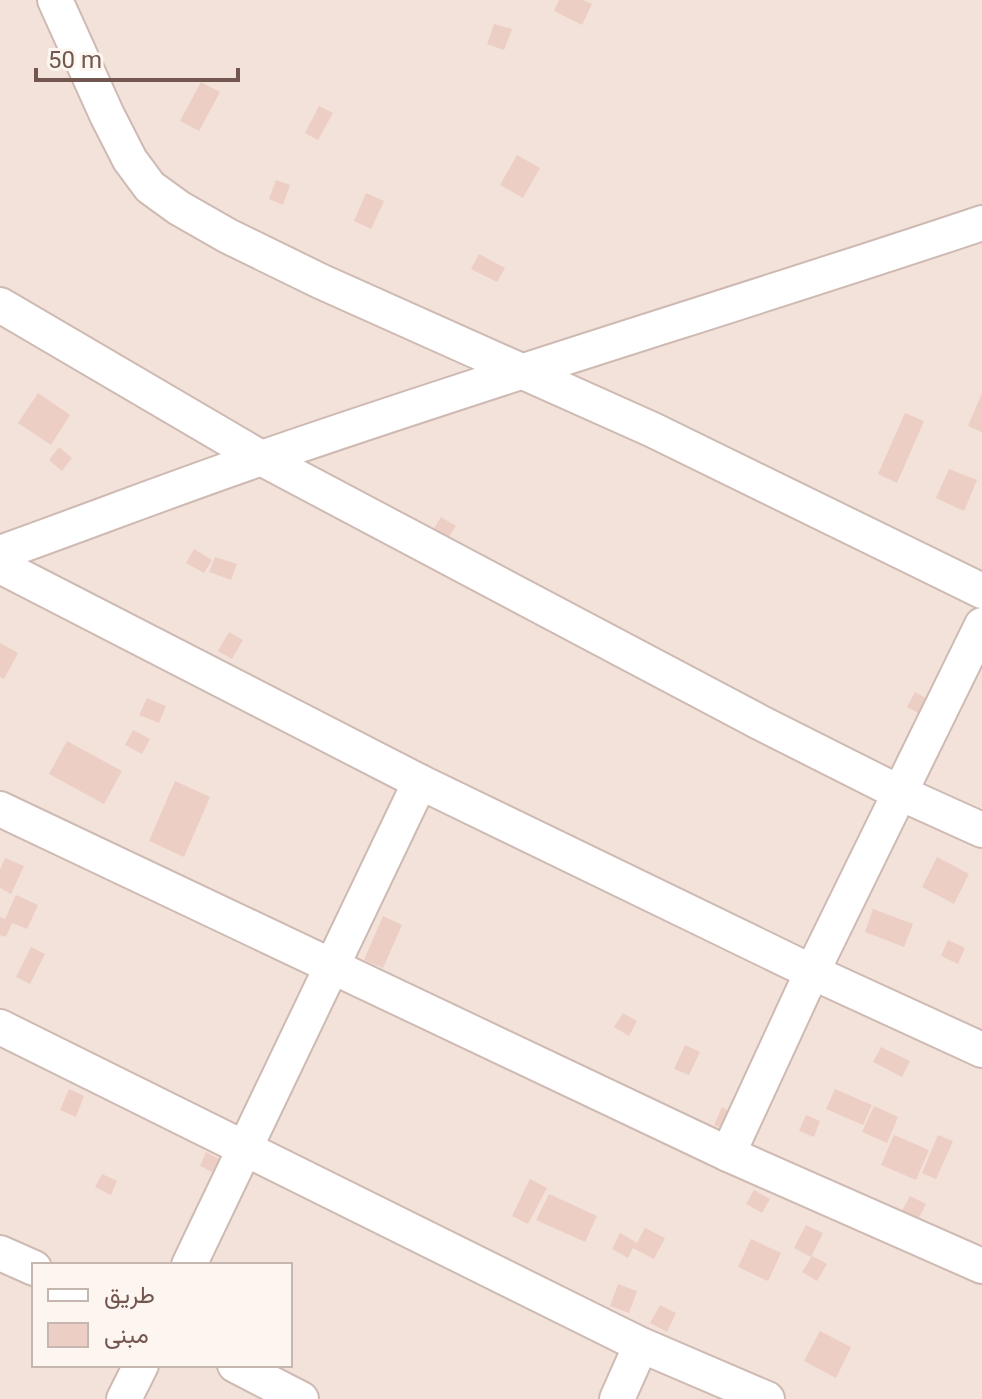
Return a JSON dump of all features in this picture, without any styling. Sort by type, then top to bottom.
[{"type":"street","points":[[55,0],[130,160],[150,187],[179,208],[320,281],[653,430],[982,591]]},
{"type":"street","points":[[0,553],[261,458],[982,223]]},
{"type":"street","points":[[0,305],[261,458],[761,723],[898,792],[982,830]]},
{"type":"street","points":[[0,566],[420,782],[812,972],[982,1050]]},
{"type":"street","points":[[728,1154],[898,792],[982,625]]},
{"type":"street","points":[[190,1263],[420,782]]},
{"type":"street","points":[[0,809],[728,1154],[982,1266]]},
{"type":"street","points":[[0,1027],[641,1345],[767,1399]]},
{"type":"street","points":[[0,1253],[32,1267]]},
{"type":"street","points":[[617,1399],[641,1345]]},
{"type":"street","points":[[124,1399],[140,1367]]},
{"type":"street","points":[[239,1367],[301,1399]]},
{"type":"shaded area","points":[[0,0],[982,0],[982,1399],[0,1399]]},
{"type":"building","points":[[559,0],[583,0],[592,4],[582,25],[554,11]]},
{"type":"building","points":[[494,24],[512,29],[504,50],[487,44]]},
{"type":"building","points":[[201,82],[220,92],[199,131],[180,121]]},
{"type":"building","points":[[319,106],[333,113],[318,140],[305,133]]},
{"type":"building","points":[[517,155],[540,168],[523,198],[500,185]]},
{"type":"building","points":[[276,180],[290,185],[283,205],[269,199]]},
{"type":"building","points":[[366,193],[384,201],[371,229],[354,221]]},
{"type":"building","points":[[479,254],[505,268],[497,282],[471,269]]},
{"type":"building","points":[[38,393],[70,415],[51,445],[18,423]]},
{"type":"building","points":[[982,393],[982,432],[968,426]]},
{"type":"building","points":[[905,413],[924,421],[897,483],[878,474]]},
{"type":"building","points":[[59,447],[72,458],[62,471],[49,460]]},
{"type":"building","points":[[949,469],[977,480],[964,511],[936,498]]},
{"type":"building","points":[[441,517],[456,526],[446,541],[432,532]]},
{"type":"building","points":[[194,549],[212,560],[204,573],[186,563]]},
{"type":"building","points":[[215,557],[237,564],[231,580],[209,572]]},
{"type":"building","points":[[229,632],[243,640],[232,659],[218,651]]},
{"type":"building","points":[[0,643],[18,653],[4,679],[0,677]]},
{"type":"building","points":[[915,692],[929,700],[922,715],[907,707]]},
{"type":"building","points":[[147,698],[166,706],[159,723],[139,715]]},
{"type":"building","points":[[133,730],[150,739],[142,754],[125,745]]},
{"type":"building","points":[[67,741],[122,771],[104,804],[49,774]]},
{"type":"building","points":[[175,781],[210,797],[184,857],[149,841]]},
{"type":"building","points":[[937,857],[969,874],[954,904],[922,887]]},
{"type":"building","points":[[5,858],[24,866],[11,894],[0,888],[0,870]]},
{"type":"building","points":[[16,895],[38,905],[27,929],[12,923],[6,937],[0,935],[0,917],[5,919]]},
{"type":"building","points":[[873,909],[913,924],[904,947],[865,932]]},
{"type":"building","points":[[383,916],[402,925],[383,968],[364,960]]},
{"type":"building","points":[[948,940],[965,948],[958,964],[941,956]]},
{"type":"building","points":[[31,947],[45,954],[30,984],[16,977]]},
{"type":"building","points":[[623,1013],[637,1021],[629,1036],[614,1027]]},
{"type":"building","points":[[685,1045],[700,1052],[689,1075],[674,1069]]},
{"type":"building","points":[[881,1047],[910,1061],[902,1077],[873,1062]]},
{"type":"building","points":[[69,1089],[84,1096],[76,1117],[60,1110]]},
{"type":"building","points":[[835,1089],[872,1105],[863,1125],[826,1109]]},
{"type":"building","points":[[874,1106],[898,1117],[887,1143],[862,1132]]},
{"type":"building","points":[[722,1107],[734,1114],[727,1131],[714,1125]]},
{"type":"building","points":[[806,1115],[820,1121],[814,1137],[799,1131]]},
{"type":"building","points":[[894,1135],[929,1150],[916,1180],[881,1165]]},
{"type":"building","points":[[938,1135],[953,1141],[936,1179],[922,1173]]},
{"type":"building","points":[[206,1152],[219,1159],[212,1172],[200,1166]]},
{"type":"building","points":[[102,1174],[117,1181],[111,1195],[95,1187]]},
{"type":"building","points":[[530,1179],[547,1188],[528,1224],[512,1216]]},
{"type":"building","points":[[754,1190],[770,1199],[762,1213],[746,1204]]},
{"type":"building","points":[[549,1194],[597,1216],[585,1242],[536,1220]]},
{"type":"building","points":[[910,1196],[926,1204],[917,1221],[901,1213]]},
{"type":"building","points":[[806,1225],[823,1233],[811,1257],[794,1248]]},
{"type":"building","points":[[645,1228],[665,1238],[654,1259],[633,1248],[628,1258],[612,1249],[620,1233],[637,1243]]},
{"type":"building","points":[[751,1239],[781,1253],[768,1281],[738,1267]]},
{"type":"building","points":[[812,1256],[827,1264],[817,1281],[802,1272]]},
{"type":"building","points":[[618,1284],[637,1291],[629,1313],[610,1306]]},
{"type":"building","points":[[660,1305],[676,1313],[667,1332],[650,1323]]},
{"type":"building","points":[[820,1331],[851,1347],[836,1378],[804,1361]]}]
